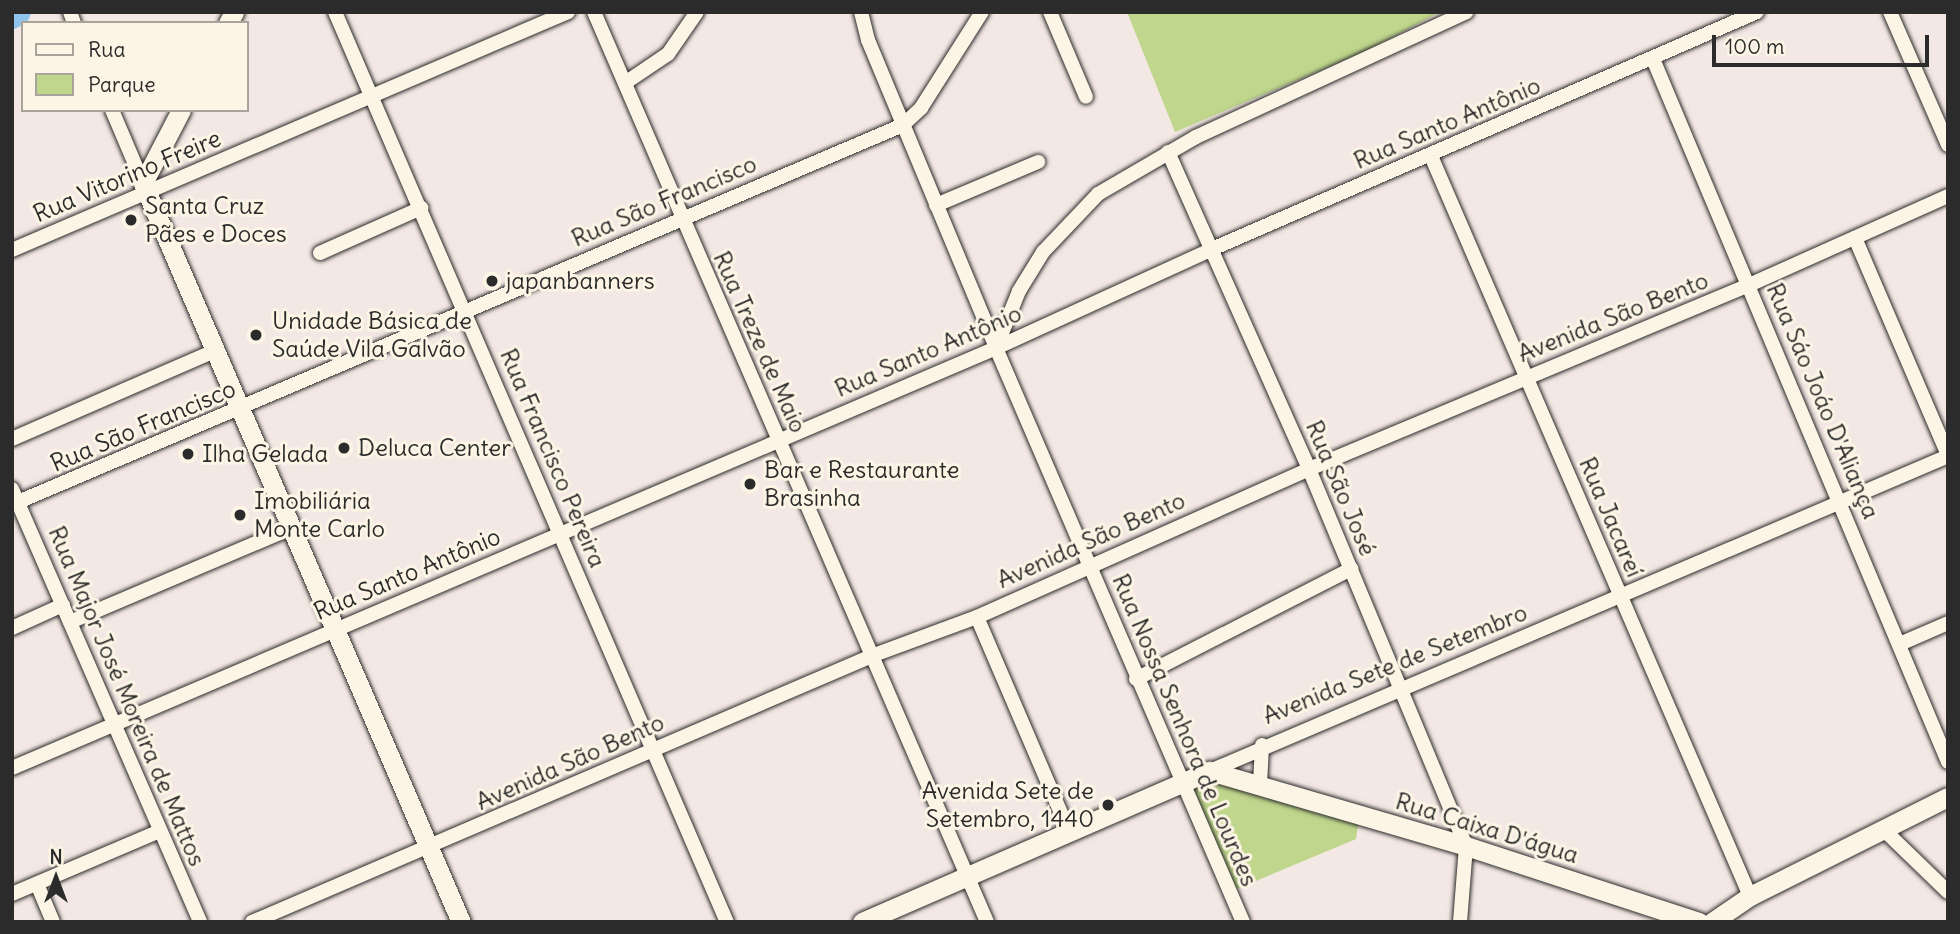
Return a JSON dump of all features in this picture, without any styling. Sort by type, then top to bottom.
[{"type":"main road","points":[[180,112],[144,187],[461,922]]},
{"type":"main road","name":"Avenida Sete de Setembro","points":[[862,922],[1210,772]]},
{"type":"main road","name":"Rua Caixa D'água","points":[[1210,772],[1260,784],[1466,846],[1699,922]]},
{"type":"main road","points":[[1712,922],[1750,895],[1948,797]]},
{"type":"street","name":"Rua Francisco Pereira","points":[[335,12],[727,922]]},
{"type":"street","name":"Rua Vitorino Freire","points":[[12,250],[144,187],[372,97],[568,12]]},
{"type":"street","name":"Rua Treze de Maio","points":[[593,12],[987,922]]},
{"type":"street","points":[[625,83],[668,54],[697,12]]},
{"type":"street","name":"Rua Nossa Senhora de Lourdes","points":[[861,12],[903,125],[996,348],[1136,679],[1244,922]]},
{"type":"street","points":[[903,125],[921,107],[982,12]]},
{"type":"street","points":[[1050,12],[1086,97]]},
{"type":"street","points":[[996,348],[1019,291],[1051,242],[1098,194],[1168,152],[1466,12]]},
{"type":"street","name":"Rua Santo Antônio","points":[[12,768],[996,348],[1212,248],[1431,156],[1757,12]]},
{"type":"street","points":[[1890,12],[1948,145]]},
{"type":"street","name":"Rua Sáo Joáo D'Aliança","points":[[1653,59],[1902,643],[1948,762]]},
{"type":"street","points":[[113,112],[144,187]]},
{"type":"street","name":"Rua São Francisco","points":[[15,496],[240,411],[681,217],[903,125]]},
{"type":"street","name":"Rua São José","points":[[1168,152],[1309,469],[1466,846]]},
{"type":"street","name":"Rua Jacareí","points":[[1431,156],[1750,895]]},
{"type":"street","points":[[936,205],[1038,162]]},
{"type":"street","name":"Avenida São Bento","points":[[252,922],[870,657],[977,617],[1089,564],[1525,377],[1749,285],[1948,196]]},
{"type":"street","points":[[320,253],[421,208]]},
{"type":"street","points":[[1855,238],[1948,456]]},
{"type":"street","points":[[12,439],[214,351]]},
{"type":"street","name":"Avenida Sete de Setembro","points":[[1210,772],[1262,745],[1401,690],[1948,456]]},
{"type":"street","name":"Rua Major José Moreira de Mattos","points":[[15,496],[200,922]]},
{"type":"street","points":[[70,622],[291,528]]},
{"type":"street","points":[[1136,679],[1351,569]]},
{"type":"street","points":[[12,628],[62,605]]},
{"type":"street","points":[[977,617],[1070,834]]},
{"type":"street","points":[[1902,643],[1948,623]]},
{"type":"street","points":[[1260,784],[1262,745]]},
{"type":"street","points":[[1884,830],[1948,892]]},
{"type":"street","points":[[12,894],[160,831]]},
{"type":"street","points":[[1460,922],[1466,846]]},
{"type":"street","points":[[37,884],[53,922]]},
{"type":"green space","points":[[1127,12],[1440,12],[1366,51],[1175,132]]},
{"type":"green space","points":[[1217,777],[1359,818],[1356,839],[1232,891],[1188,791]]},
{"type":"waterway","points":[[12,16],[18,12]]},
{"type":"place","name":"Santa Cruz Pães e Doces","points":[[131,220]]},
{"type":"place","name":"japanbanners","points":[[492,281]]},
{"type":"place","name":"Unidade Básica de Saúde Vila Galvão","points":[[256,335]]},
{"type":"place","name":"Deluca Center","points":[[344,448]]},
{"type":"place","name":"Ilha Gelada","points":[[188,454]]},
{"type":"place","name":"Bar e Restaurante Brasinha","points":[[750,484]]},
{"type":"place","name":"Imobiliária Monte Carlo","points":[[240,515]]},
{"type":"place","name":"Avenida Sete de Setembro, 1440","points":[[1108,805]]}]
